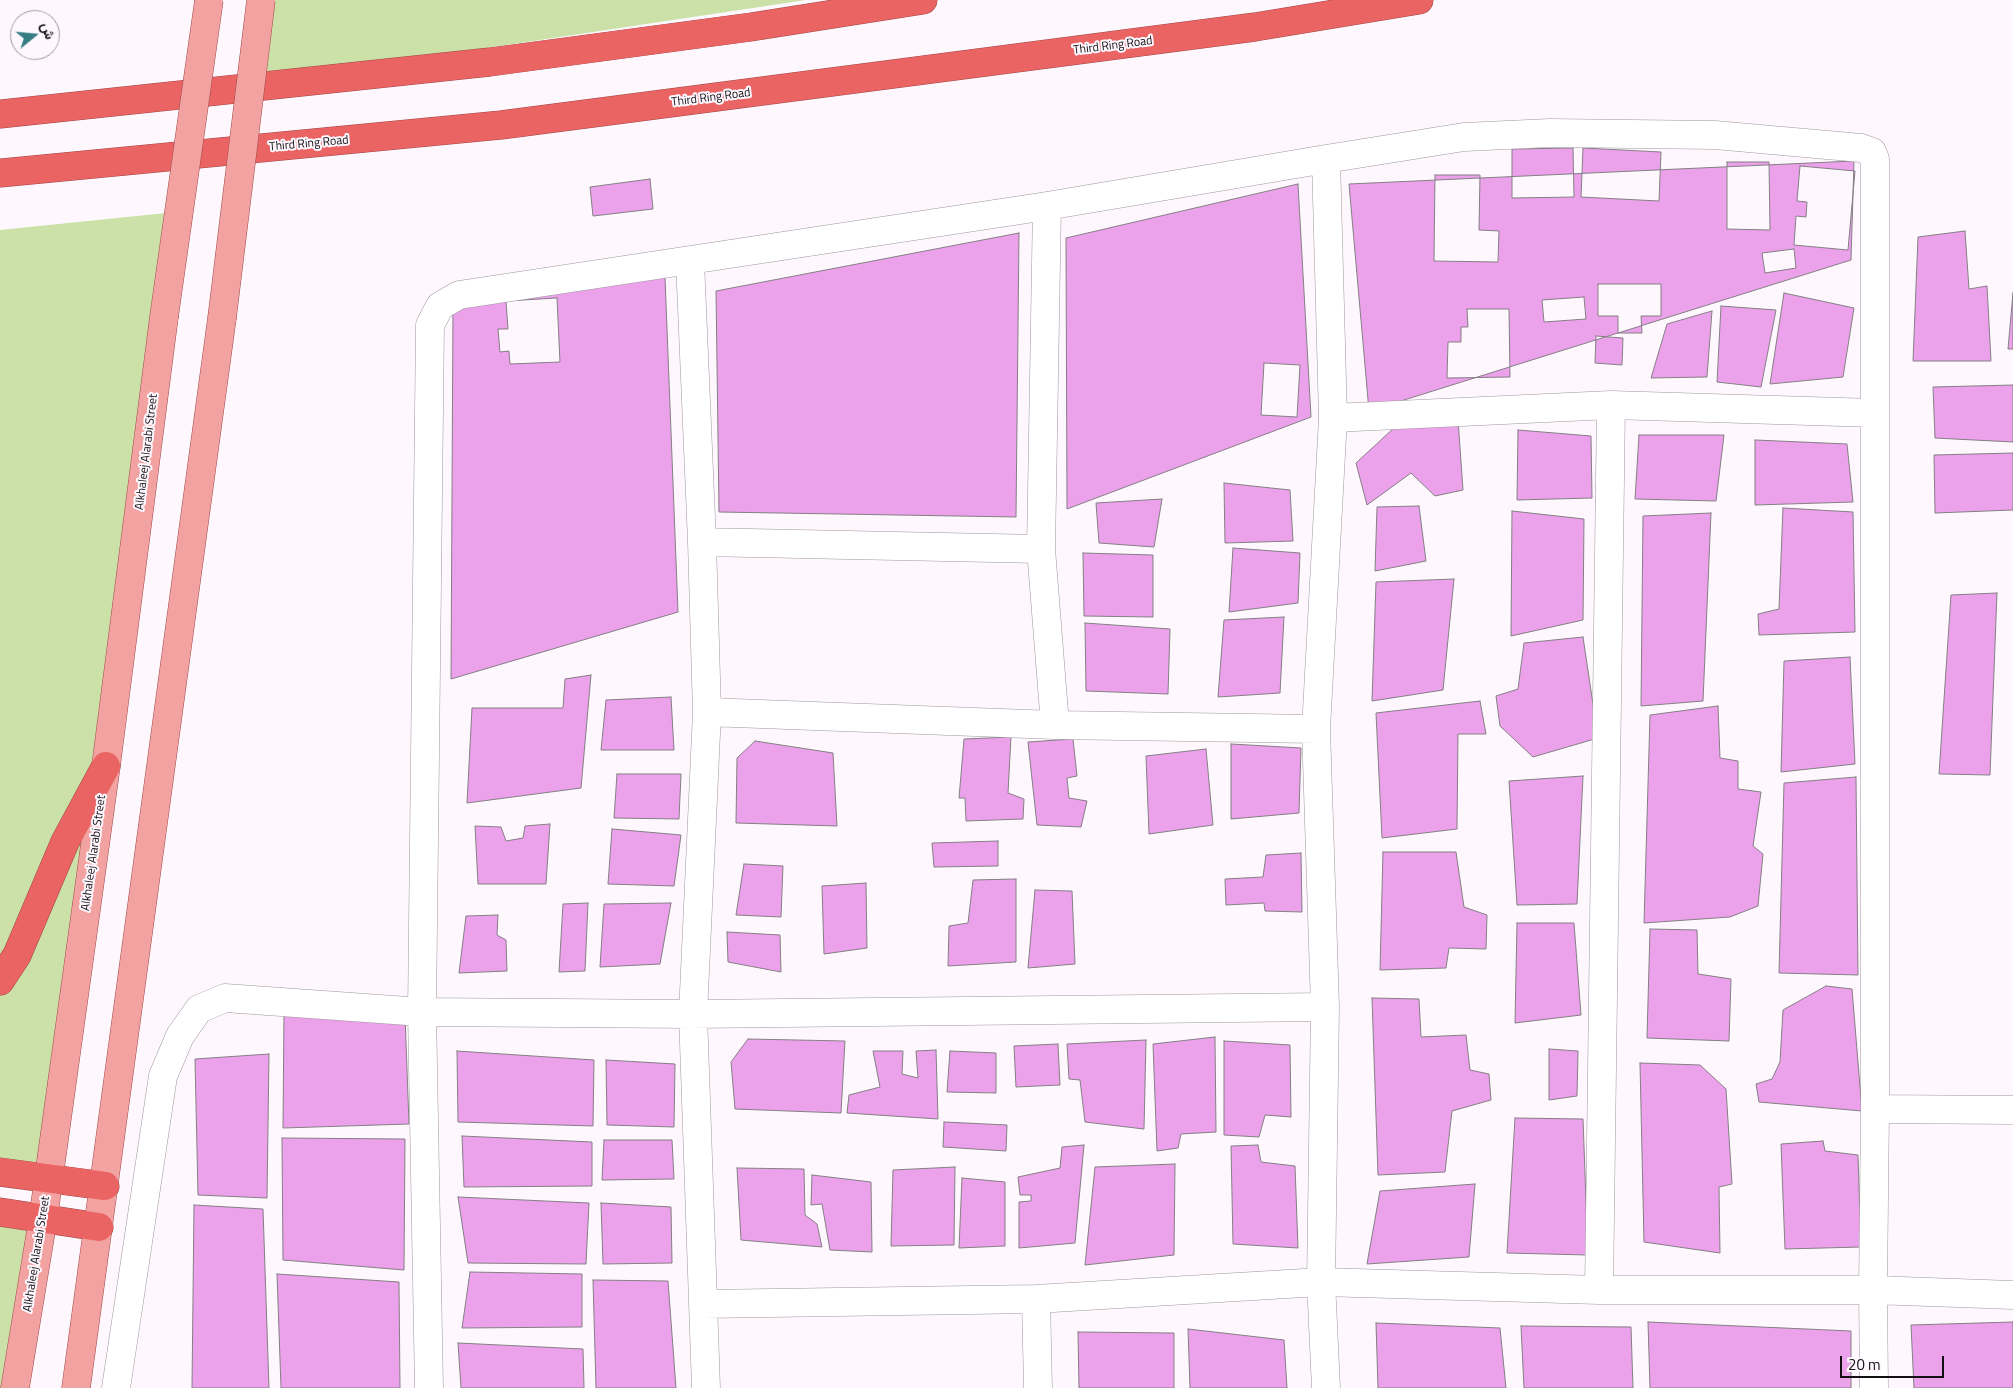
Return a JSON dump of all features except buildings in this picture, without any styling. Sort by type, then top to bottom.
[{"type":"highway","points":[[0,114],[490,62],[751,27],[923,0]]},
{"type":"highway","name":"Third Ring Road","points":[[0,173],[501,125],[1255,28],[1419,0]]},
{"type":"highway","points":[[0,981],[17,955],[65,842],[106,766]]},
{"type":"highway","points":[[0,1172],[105,1186]]},
{"type":"highway","points":[[0,1212],[99,1227]]},
{"type":"main road","name":"Alkhaleej Alarabi Street","points":[[15,1388],[43,1219],[106,766],[164,317],[209,0]]},
{"type":"main road","points":[[76,1388],[222,318],[261,0]]},
{"type":"street","points":[[429,1388],[422,1012],[430,326],[440,306],[459,295],[1047,206],[1464,137],[1550,133],[1716,135],[1867,149],[1876,158],[1874,1388]]},
{"type":"street","points":[[1326,159],[1333,418],[1316,729],[1325,1007],[1321,1282],[1326,1388]]},
{"type":"street","points":[[1047,206],[1041,549],[1055,725]]},
{"type":"street","points":[[690,261],[707,712],[693,1014],[706,1388]]},
{"type":"street","points":[[1333,418],[1611,405],[1875,413]]},
{"type":"street","points":[[1599,1290],[1611,405]]},
{"type":"street","points":[[702,542],[1041,549]]},
{"type":"street","points":[[707,712],[1055,725],[1316,729]]},
{"type":"street","points":[[116,1388],[163,1076],[180,1036],[199,1009],[225,998],[422,1012],[693,1014],[1325,1007]]},
{"type":"street","points":[[1875,1108],[2013,1110]]},
{"type":"street","points":[[704,1304],[1036,1299],[1321,1282],[1599,1290],[1873,1290],[2013,1295]]},
{"type":"street","points":[[1036,1299],[1038,1388]]},
{"type":"green space","points":[[265,0],[806,0],[254,83]]},
{"type":"green space","points":[[176,212],[101,763],[0,971],[0,230]]},
{"type":"green space","points":[[105,768],[48,1177],[0,1171],[0,985]]},
{"type":"green space","points":[[0,1217],[38,1222],[12,1388],[0,1388]]}]
